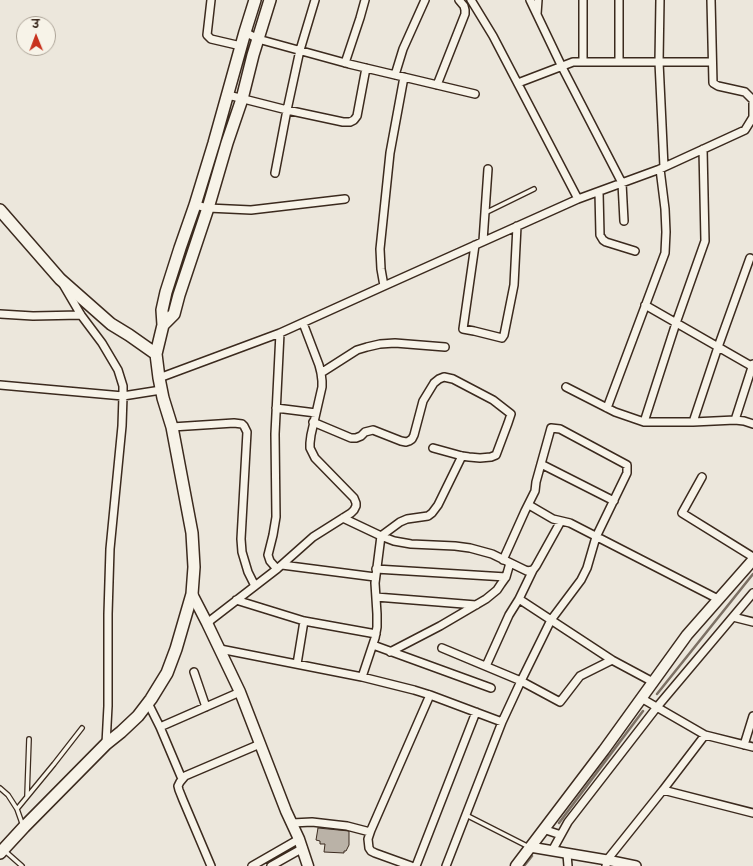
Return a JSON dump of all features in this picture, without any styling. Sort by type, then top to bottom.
[{"type":"main road","points":[[2,852],[24,827],[106,744],[138,716],[167,673],[176,650],[192,594],[194,567],[192,533],[172,427],[161,390],[156,354],[163,325],[162,310],[166,292],[195,205],[255,0]]},
{"type":"main road","points":[[163,325],[174,314],[242,99],[270,0]]},
{"type":"main road","points":[[0,210],[60,279],[112,324],[156,354]]},
{"type":"main road","points":[[516,866],[687,635],[753,558]]},
{"type":"main road","points":[[192,594],[240,692],[286,811],[301,844],[308,866]]},
{"type":"street","points":[[211,0],[206,35],[211,39],[241,46]]},
{"type":"street","points":[[275,173],[300,50],[315,0]]},
{"type":"street","points":[[345,62],[365,0]]},
{"type":"street","points":[[395,75],[403,49],[425,0]]},
{"type":"street","points":[[437,84],[465,14],[464,6],[459,0]]},
{"type":"street","points":[[471,0],[493,36],[578,200]]},
{"type":"street","points":[[530,0],[562,67],[622,183],[624,221]]},
{"type":"street","points":[[537,16],[538,0]]},
{"type":"street","points":[[583,0],[583,62]]},
{"type":"street","points":[[619,0],[619,62]]},
{"type":"street","points":[[607,408],[665,253],[666,232],[662,168],[659,62],[660,0]]},
{"type":"street","points":[[159,378],[280,333],[483,241],[578,200],[662,168],[745,130],[753,117],[753,100],[745,92],[718,86],[713,83],[711,0]]},
{"type":"street","points":[[245,32],[258,39],[366,68],[475,94]]},
{"type":"street","points":[[518,83],[573,62],[712,62]]},
{"type":"street","points":[[228,95],[287,110],[343,122],[350,122],[357,116],[366,68]]},
{"type":"street","points":[[384,286],[380,249],[391,147],[404,77]]},
{"type":"street","points":[[644,422],[676,323],[705,241],[703,150]]},
{"type":"street","points":[[483,241],[488,169]]},
{"type":"street","points":[[599,192],[600,235],[603,240],[635,251]]},
{"type":"street","points":[[195,205],[208,208],[251,210],[344,198]]},
{"type":"street","points":[[475,245],[463,329],[474,330],[502,338],[504,335],[514,284],[518,226]]},
{"type":"street","points":[[693,422],[750,258]]},
{"type":"street","points":[[60,279],[81,315],[102,343],[118,370],[123,386],[124,396],[110,549],[106,744]]},
{"type":"street","points":[[645,305],[753,366],[735,420]]},
{"type":"street","points":[[0,314],[33,316],[81,315]]},
{"type":"street","points":[[207,623],[279,567],[313,537],[351,513],[356,506],[354,498],[315,458],[312,452],[310,443],[322,381],[321,373],[302,323]]},
{"type":"street","points":[[280,333],[275,434],[276,517],[268,555],[270,561],[279,567],[376,573],[506,577]]},
{"type":"street","points":[[321,373],[357,350],[380,344],[395,343],[445,347]]},
{"type":"street","points":[[313,422],[351,438],[356,438],[365,432],[373,430],[400,441],[409,441],[414,435],[423,401],[429,390],[434,383],[444,377],[453,379],[493,400],[510,414],[496,455],[480,458],[462,456],[433,448]]},
{"type":"street","points":[[0,385],[124,396],[161,390]]},
{"type":"street","points":[[566,387],[615,412],[644,422],[735,420],[753,424]]},
{"type":"street","points":[[276,408],[316,413]]},
{"type":"street","points":[[172,427],[234,423],[242,424],[244,426],[247,432],[241,539],[245,563],[255,586]]},
{"type":"street","points":[[390,652],[440,626],[486,599],[502,584],[506,577],[507,561],[525,511],[535,491],[536,482],[551,428],[560,429],[627,465],[628,473],[596,537],[587,568],[581,580],[551,620],[502,722],[446,866]]},
{"type":"street","points":[[362,677],[376,634],[378,614],[376,573],[380,536],[400,522],[407,519],[428,516],[432,513],[438,505],[462,456]]},
{"type":"street","points":[[541,464],[614,501]]},
{"type":"street","points":[[702,477],[682,513],[753,558]]},
{"type":"street","points":[[529,505],[553,519],[570,524],[718,599]]},
{"type":"street","points":[[343,518],[394,541],[411,544],[470,548],[492,554],[527,571],[533,570]]},
{"type":"street","points":[[486,666],[509,615],[561,521]]},
{"type":"street","points":[[552,851],[568,822],[657,708],[753,593]]},
{"type":"street","points":[[376,597],[476,605]]},
{"type":"street","points":[[519,599],[612,660],[653,682]]},
{"type":"street","points":[[236,600],[304,621],[376,634]]},
{"type":"street","points":[[733,617],[753,622]]},
{"type":"street","points":[[297,664],[304,621]]},
{"type":"street","points":[[373,645],[491,688]]},
{"type":"street","points":[[442,648],[521,681],[560,702],[580,676],[612,660]]},
{"type":"street","points":[[220,649],[362,677],[430,695],[502,722]]},
{"type":"street","points":[[194,672],[206,707]]},
{"type":"street","points":[[160,727],[240,692]]},
{"type":"street","points":[[411,866],[371,850],[368,843],[370,832],[430,695]]},
{"type":"street","points":[[641,698],[705,734],[753,747]]},
{"type":"street","points":[[148,703],[182,779]]},
{"type":"street","points":[[416,866],[476,712]]},
{"type":"street","points":[[744,745],[753,716]]},
{"type":"street","points":[[607,863],[705,734]]},
{"type":"street","points":[[211,866],[178,786],[185,776],[260,744]]},
{"type":"street","points":[[663,790],[753,813]]},
{"type":"street","points":[[292,823],[312,822],[347,826],[370,832]]},
{"type":"street","points":[[544,829],[561,835]]},
{"type":"street","points":[[252,866],[301,844]]},
{"type":"street","points":[[271,866],[301,844]]},
{"type":"street","points":[[530,847],[607,863],[636,866]]},
{"type":"street","points":[[567,854],[568,866]]},
{"type":"lane","points":[[485,213],[534,189]]},
{"type":"lane","points":[[16,809],[73,741],[82,728]]},
{"type":"lane","points":[[27,797],[29,740]]},
{"type":"lane","points":[[0,788],[8,795],[24,827]]},
{"type":"lane","points":[[466,815],[530,847]]},
{"type":"lane","points":[[2,852],[22,866]]},
{"type":"building","points":[[318,828],[349,831],[349,845],[346,851],[344,851],[344,853],[324,852],[325,844],[320,844],[320,841],[316,840]]},
{"type":"waterway","points":[[657,694],[753,574]]},
{"type":"waterway","points":[[559,823],[643,711]]},
{"type":"waterway","points":[[524,866],[532,856]]}]
